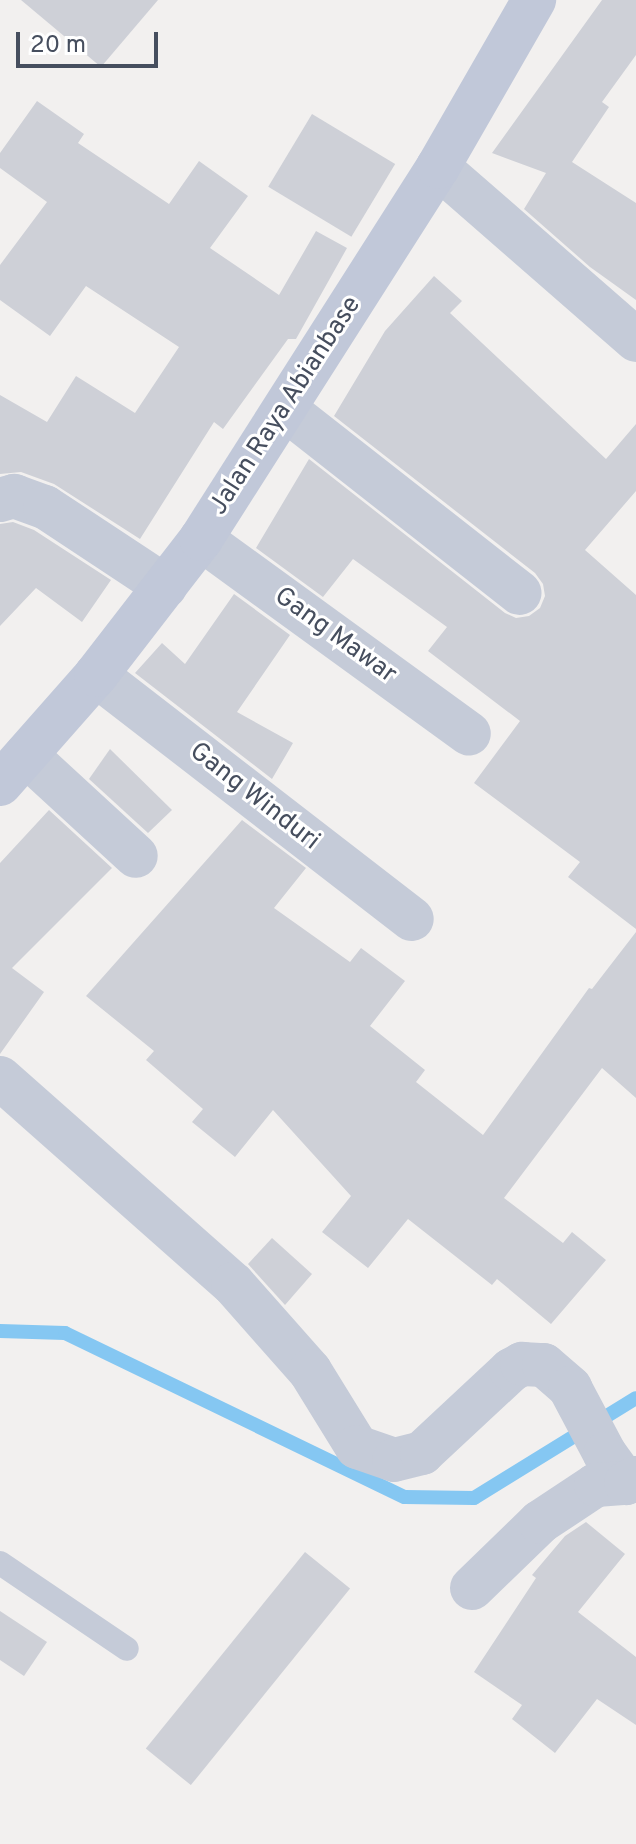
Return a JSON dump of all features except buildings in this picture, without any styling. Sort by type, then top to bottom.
[{"type":"main road","name":"Jalan Raya Abianbase","points":[[13,770],[96,675],[201,539],[438,167],[534,0]]},
{"type":"street","points":[[438,167],[636,340]]},
{"type":"street","points":[[285,409],[520,593]]},
{"type":"street","points":[[0,500],[14,496],[45,507],[165,586]]},
{"type":"street","name":"Gang Mawar","points":[[201,539],[469,734]]},
{"type":"street","name":"Gang Winduri","points":[[96,675],[412,919]]},
{"type":"street","points":[[13,770],[136,856]]},
{"type":"street","points":[[0,1078],[233,1284],[310,1371],[357,1447],[394,1460],[422,1453],[511,1370],[522,1364],[544,1365],[570,1388],[623,1472],[596,1485],[540,1522],[472,1588]]},
{"type":"lane","points":[[0,1563],[127,1649]]},
{"type":"waterway","points":[[0,1331],[65,1333],[405,1497],[474,1498],[636,1398]]}]
